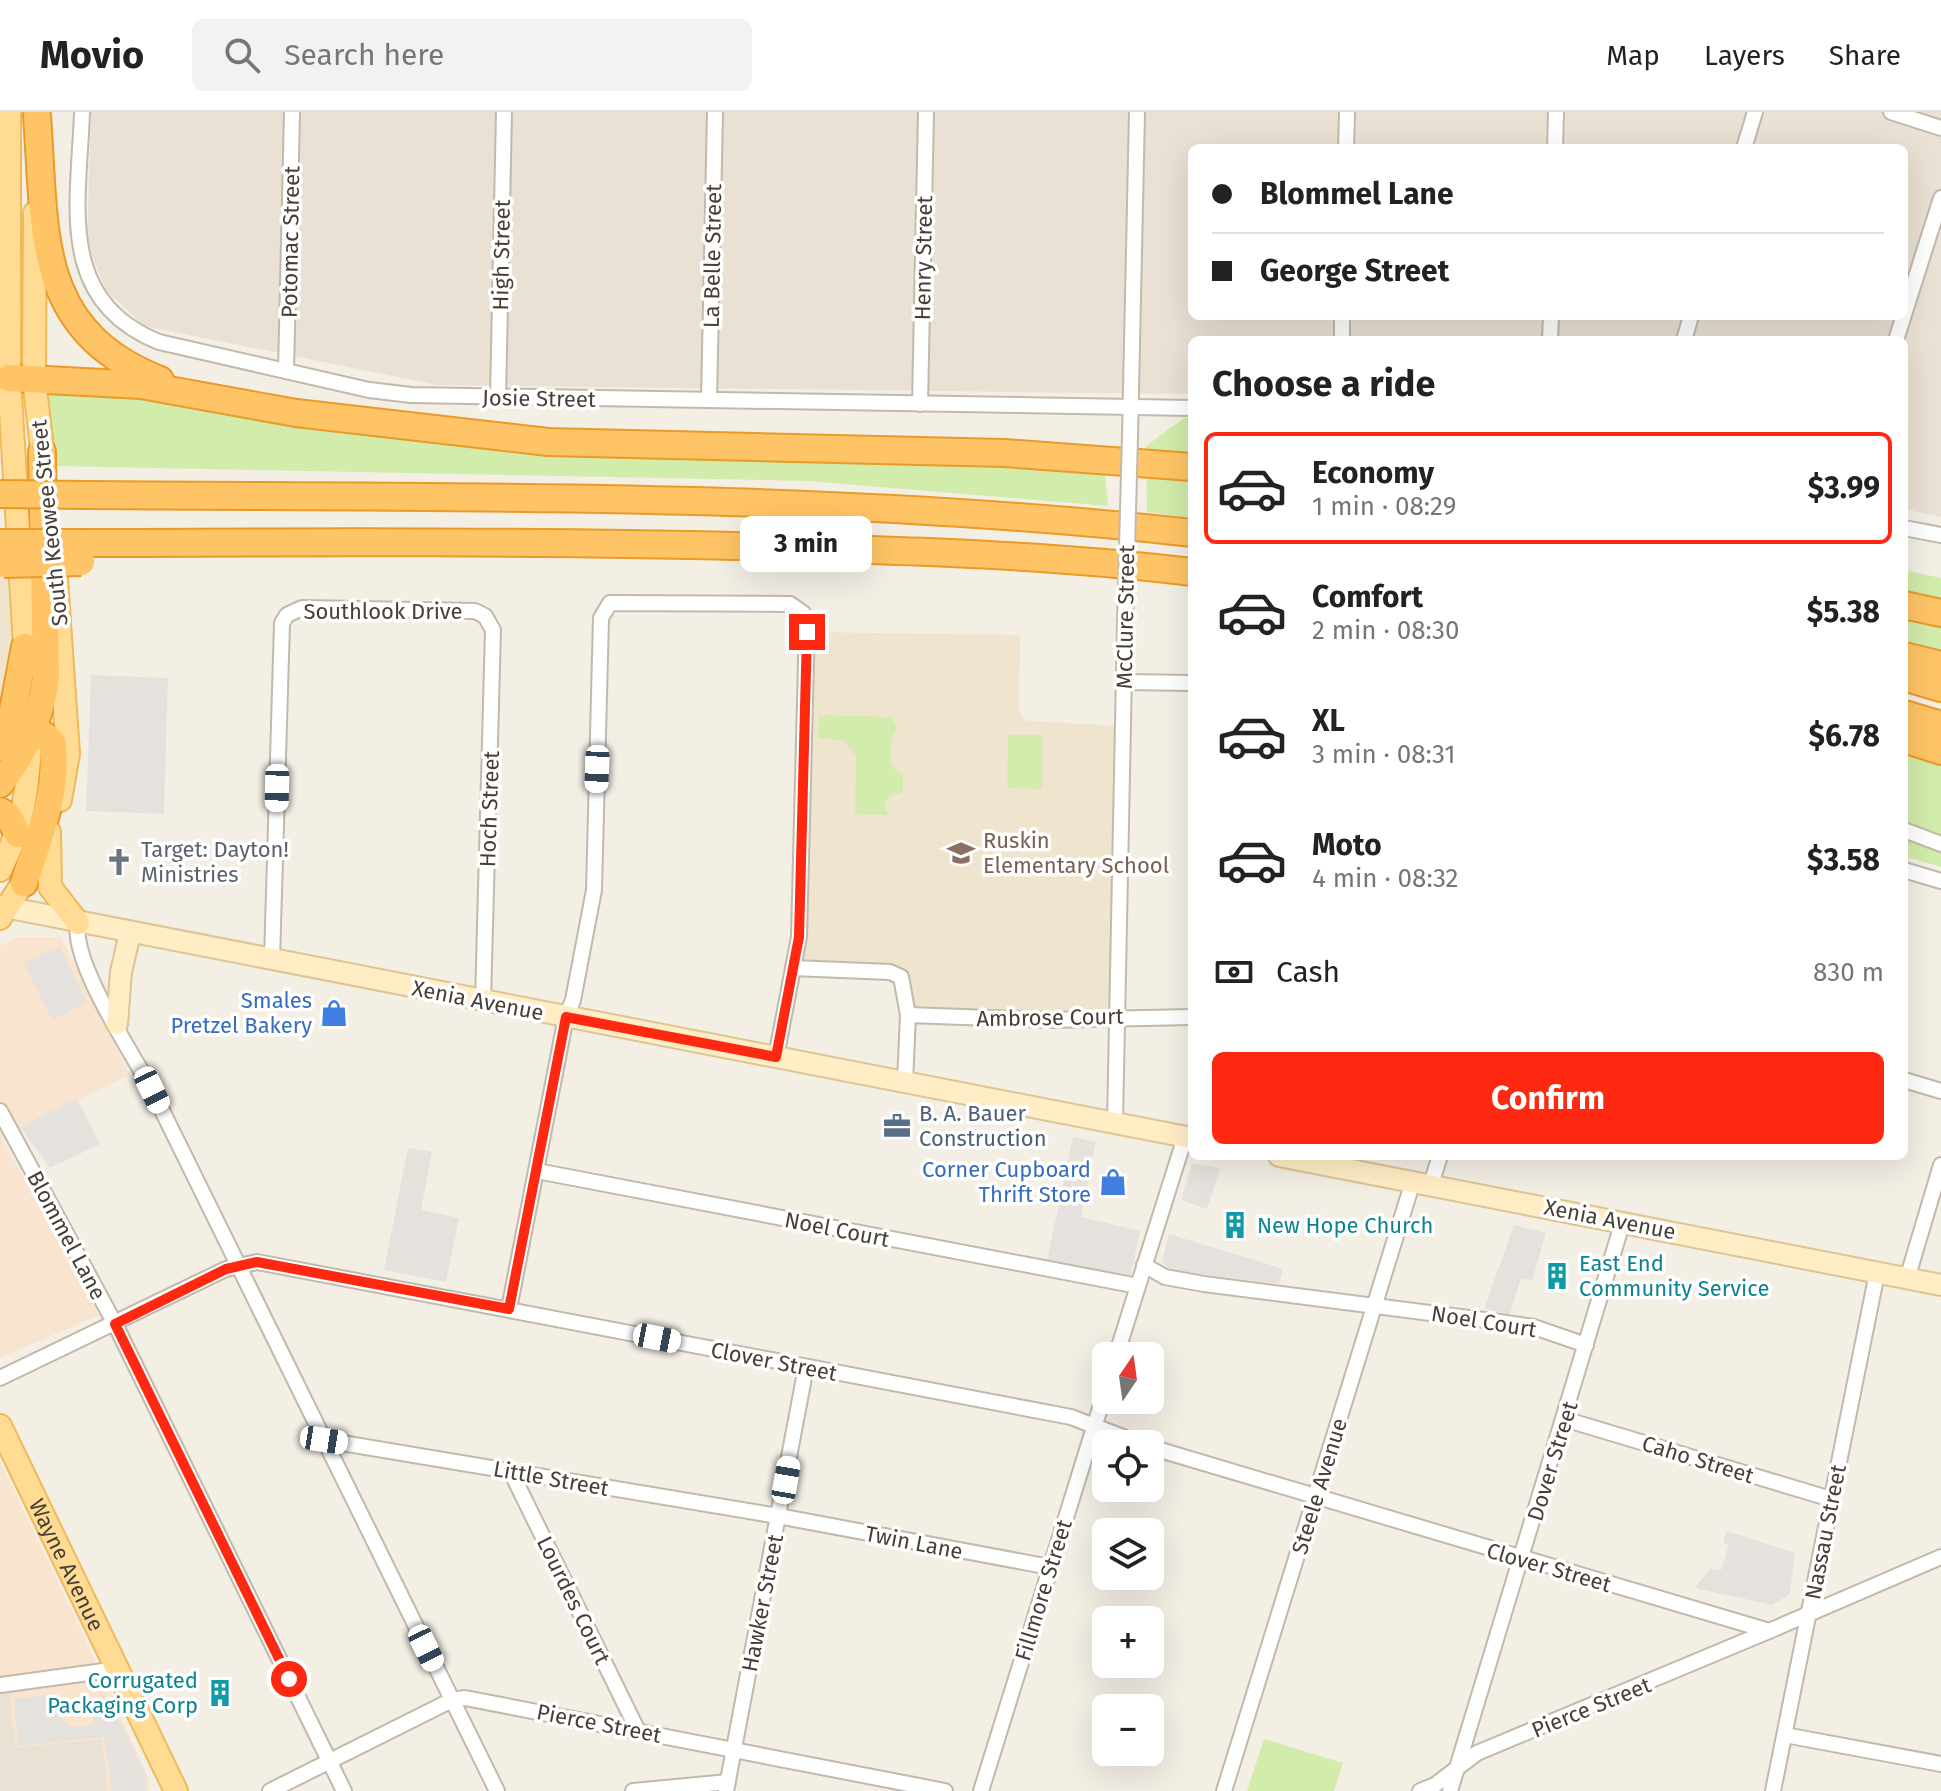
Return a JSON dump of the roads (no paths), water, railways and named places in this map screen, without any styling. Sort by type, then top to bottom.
[{"type":"highway","points":[[37,114],[46,229],[59,293],[72,316],[89,338],[127,364],[197,395]]},
{"type":"highway","points":[[21,378],[141,385],[296,413],[548,442],[1004,453],[1188,467]]},
{"type":"highway","points":[[0,784],[15,765],[30,736],[42,707],[46,677],[42,452]]},
{"type":"highway","points":[[0,494],[868,506],[1057,518],[1188,533]]},
{"type":"highway","points":[[1,557],[351,542],[511,541],[987,554],[1184,571]]},
{"type":"highway","points":[[1908,606],[1941,613]]},
{"type":"highway","points":[[1,746],[11,721],[25,647]]},
{"type":"highway","points":[[1908,657],[1941,665]]},
{"type":"highway","points":[[1908,678],[1941,688]]},
{"type":"highway","points":[[1908,715],[1941,725]]},
{"type":"highway","points":[[1,746],[16,737],[44,735],[52,742],[55,757],[41,828],[24,883]]},
{"type":"highway","points":[[1908,740],[1941,751]]},
{"type":"highway","points":[[0,811],[8,816],[18,834]]},
{"type":"main road","name":"South Keowee Street","points":[[0,870],[18,834],[28,785],[30,736],[25,647],[21,378],[9,112]]},
{"type":"main road","name":"South Keowee Street","points":[[3,911],[24,883],[49,832],[65,778],[68,754],[56,578],[42,452],[21,378],[37,114]]},
{"type":"main road","points":[[49,832],[50,887],[78,923]]},
{"type":"main road","name":"Wayne Avenue","points":[[0,1426],[176,1791]]},
{"type":"street","name":"Josie Street","points":[[82,112],[78,237],[89,282],[99,300],[127,327],[159,342],[369,390],[498,398],[1188,408]]},
{"type":"street","name":"Potomac Street","points":[[286,371],[292,112]]},
{"type":"street","name":"High Street","points":[[498,398],[504,112]]},
{"type":"street","name":"La Belle Street","points":[[709,400],[715,112]]},
{"type":"street","name":"Henry Street","points":[[920,404],[926,112]]},
{"type":"street","name":"McClure Street","points":[[1115,1123],[1137,112]]},
{"type":"street","points":[[1346,144],[1347,112]]},
{"type":"street","points":[[1555,144],[1556,112]]},
{"type":"street","points":[[1745,144],[1755,112]]},
{"type":"street","points":[[1891,112],[1941,128]]},
{"type":"street","points":[[1908,302],[1941,198]]},
{"type":"street","points":[[1908,529],[1941,535]]},
{"type":"street","points":[[509,1309],[566,1017],[573,1000],[591,918],[601,618],[607,605],[617,601],[790,604],[798,608],[807,622],[799,937],[776,1057]]},
{"type":"street","name":"Southlook Drive","points":[[272,960],[282,623],[287,615],[302,608],[475,611],[487,619]]},
{"type":"street","name":"Hoch Street","points":[[483,1001],[493,630],[487,619]]},
{"type":"street","points":[[1124,682],[1188,683]]},
{"type":"street","points":[[1908,832],[1941,844]]},
{"type":"street","points":[[1908,871],[1941,881]]},
{"type":"street","name":"Xenia Avenue","points":[[3,911],[1188,1137]]},
{"type":"street","points":[[78,923],[76,936],[81,955],[497,1791]]},
{"type":"street","points":[[117,1024],[119,987],[130,933]]},
{"type":"street","points":[[793,968],[895,973],[905,982],[908,1015],[905,1082]]},
{"type":"street","name":"Ambrose Court","points":[[908,1015],[1049,1020],[1117,1016],[1188,1017]]},
{"type":"street","points":[[1908,1081],[1941,1091]]},
{"type":"street","name":"Blommel Lane","points":[[0,1111],[115,1324],[344,1791]]},
{"type":"street","points":[[1120,1342],[1188,1137]]},
{"type":"street","name":"Xenia Avenue","points":[[1323,1160],[1422,1183],[1941,1285]]},
{"type":"street","name":"Steele Avenue","points":[[1224,1791],[1375,1304],[1422,1183],[1437,1160]]},
{"type":"street","points":[[1907,1279],[1941,1165]]},
{"type":"street","name":"Noel Court","points":[[537,1171],[1138,1286]]},
{"type":"street","name":"Dover Street","points":[[1450,1791],[1623,1221]]},
{"type":"street","name":"Clover Street","points":[[0,1378],[237,1266],[257,1262],[1071,1417],[1100,1430]]},
{"type":"street","name":"Noel Court","points":[[1144,1265],[1165,1277],[1204,1284],[1534,1327],[1586,1345]]},
{"type":"street","name":"Nassau Street","points":[[1773,1791],[1877,1273]]},
{"type":"street","name":"Hawker Street","points":[[727,1787],[806,1367]]},
{"type":"street","name":"Fillmore Street","points":[[981,1791],[1099,1414]]},
{"type":"street","name":"Caho Street","points":[[1564,1419],[1831,1499]]},
{"type":"street","name":"Little Street","points":[[324,1440],[778,1516]]},
{"type":"street","name":"Clover Street","points":[[1164,1451],[1769,1631]]},
{"type":"street","name":"Lourdes Court","points":[[511,1472],[637,1729]]},
{"type":"street","name":"Twin Lane","points":[[778,1516],[1050,1567]]},
{"type":"street","points":[[1769,1631],[1941,1557]]},
{"type":"street","name":"Pierce Street","points":[[1420,1791],[1456,1770],[1477,1753],[1769,1631]]},
{"type":"street","points":[[0,1685],[118,1669]]},
{"type":"street","name":"Pierce Street","points":[[452,1700],[465,1698],[637,1729],[945,1791]]},
{"type":"street","points":[[270,1791],[452,1700]]},
{"type":"street","points":[[1785,1735],[1941,1764]]},
{"type":"street","points":[[633,1791],[727,1787]]},
{"type":"place","name":"Ruskin Elementary School","points":[[961,853]]},
{"type":"place","name":"Target: Dayton! Ministries","points":[[119,862]]},
{"type":"place","name":"Smales Pretzel Bakery","points":[[334,1013]]},
{"type":"place","name":"B. A. Bauer Construction","points":[[897,1126]]},
{"type":"place","name":"Corner Cupboard Thrift Store","points":[[1113,1182]]},
{"type":"place","name":"New Hope Church","points":[[1235,1225]]},
{"type":"place","name":"East End Community Service","points":[[1557,1276]]},
{"type":"place","name":"Corrugated Packaging Corp","points":[[220,1693]]}]
